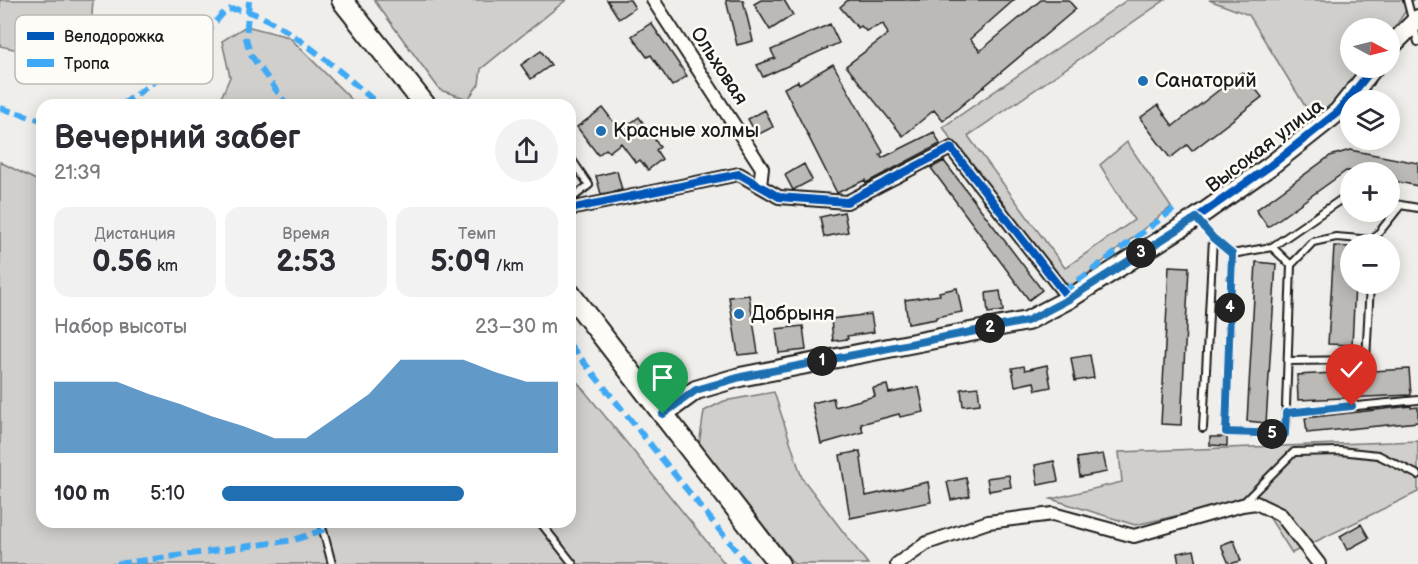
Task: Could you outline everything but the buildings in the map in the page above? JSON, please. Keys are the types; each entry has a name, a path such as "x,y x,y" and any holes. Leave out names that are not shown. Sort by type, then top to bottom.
{"main road":[{"path":"342,0 420,99"},
{"path":"576,302 779,564"}],"street":[{"name":"Ольховая","path":"653,0 762,168 760,186"},
{"path":"1400,37 1415,21 1418,4"},
{"name":"Высокая улица","path":"663,414 696,390 728,380 1027,321 1069,299 1196,218 1270,166 1338,112 1365,78"},
{"path":"576,208 739,174 779,197 847,202 951,148 1069,299"},
{"path":"897,564 927,543 988,522 1053,514 1134,536 1256,503 1281,515 1319,564"}],"lane":[{"path":"1407,0 1415,21 1418,42"},
{"path":"576,166 589,185 576,195"},
{"path":"1232,254 1272,247 1340,200"},
{"path":"1378,234 1401,205 1418,208"},
{"path":"1196,218 1213,238 1232,254"},
{"path":"1203,428 1213,238"},
{"path":"1232,254 1226,432 1285,434 1291,265 1313,242 1340,238"},
{"path":"1272,247 1291,265"},
{"path":"1288,361 1366,360 1369,294"},
{"path":"1286,413 1418,400"},
{"path":"1242,505 1294,452 1340,451 1378,455 1418,475"},
{"path":"545,528 573,564"},
{"path":"323,530 332,564"}],"shaded area":[{"path":"0,0 93,0 92,15 15,15 15,49 0,46"},
{"path":"374,0 566,0 481,69 479,84 468,99 440,90"},
{"path":"1127,0 1165,0 968,136 1065,268 1134,220 1100,165 1127,142 1171,207 1066,291 955,146 943,127"},
{"path":"1209,0 1413,0 1400,20 1340,18 1340,78 1358,78 1347,90 1340,90 1340,98 1316,124 1249,15"},
{"path":"246,26 289,37 351,99 221,99 230,77 222,41"},
{"path":"0,162 36,180 36,528 576,528 576,380 725,564 0,564"},
{"path":"774,392 802,478 868,564 794,564 699,445 704,411 724,401"},
{"path":"1418,441 1418,492 1292,553 1271,520 1261,497 1135,525 1051,499 1122,482 1119,452"}],"marked path":[{"path":"249,1 246,38 250,54 283,99"},
{"path":"213,26 227,10 243,10 263,17 307,45 372,99"},
{"path":"130,99 151,84"},
{"path":"0,108 36,118"},
{"path":"1063,292 1174,209"},
{"path":"576,352 747,564"},
{"path":"117,564 294,540 323,530 323,528"}],"cycle path":[{"path":"663,414 696,390 740,377 1027,321 1069,299 1196,218 1270,166 1338,112 1365,78"},
{"path":"576,208 739,174 779,197 847,202 951,148 1069,299"}],"place":[{"name":"Санаторий","path":"1143,81"},
{"name":"Красные холмы","path":"601,131"},
{"name":"Добрыня","path":"739,314"}],"route":[{"path":"663,414 696,390 741,377 1027,321 1069,299 1196,218 1213,238 1232,254 1226,432 1285,434 1286,413 1352,406"}]}
